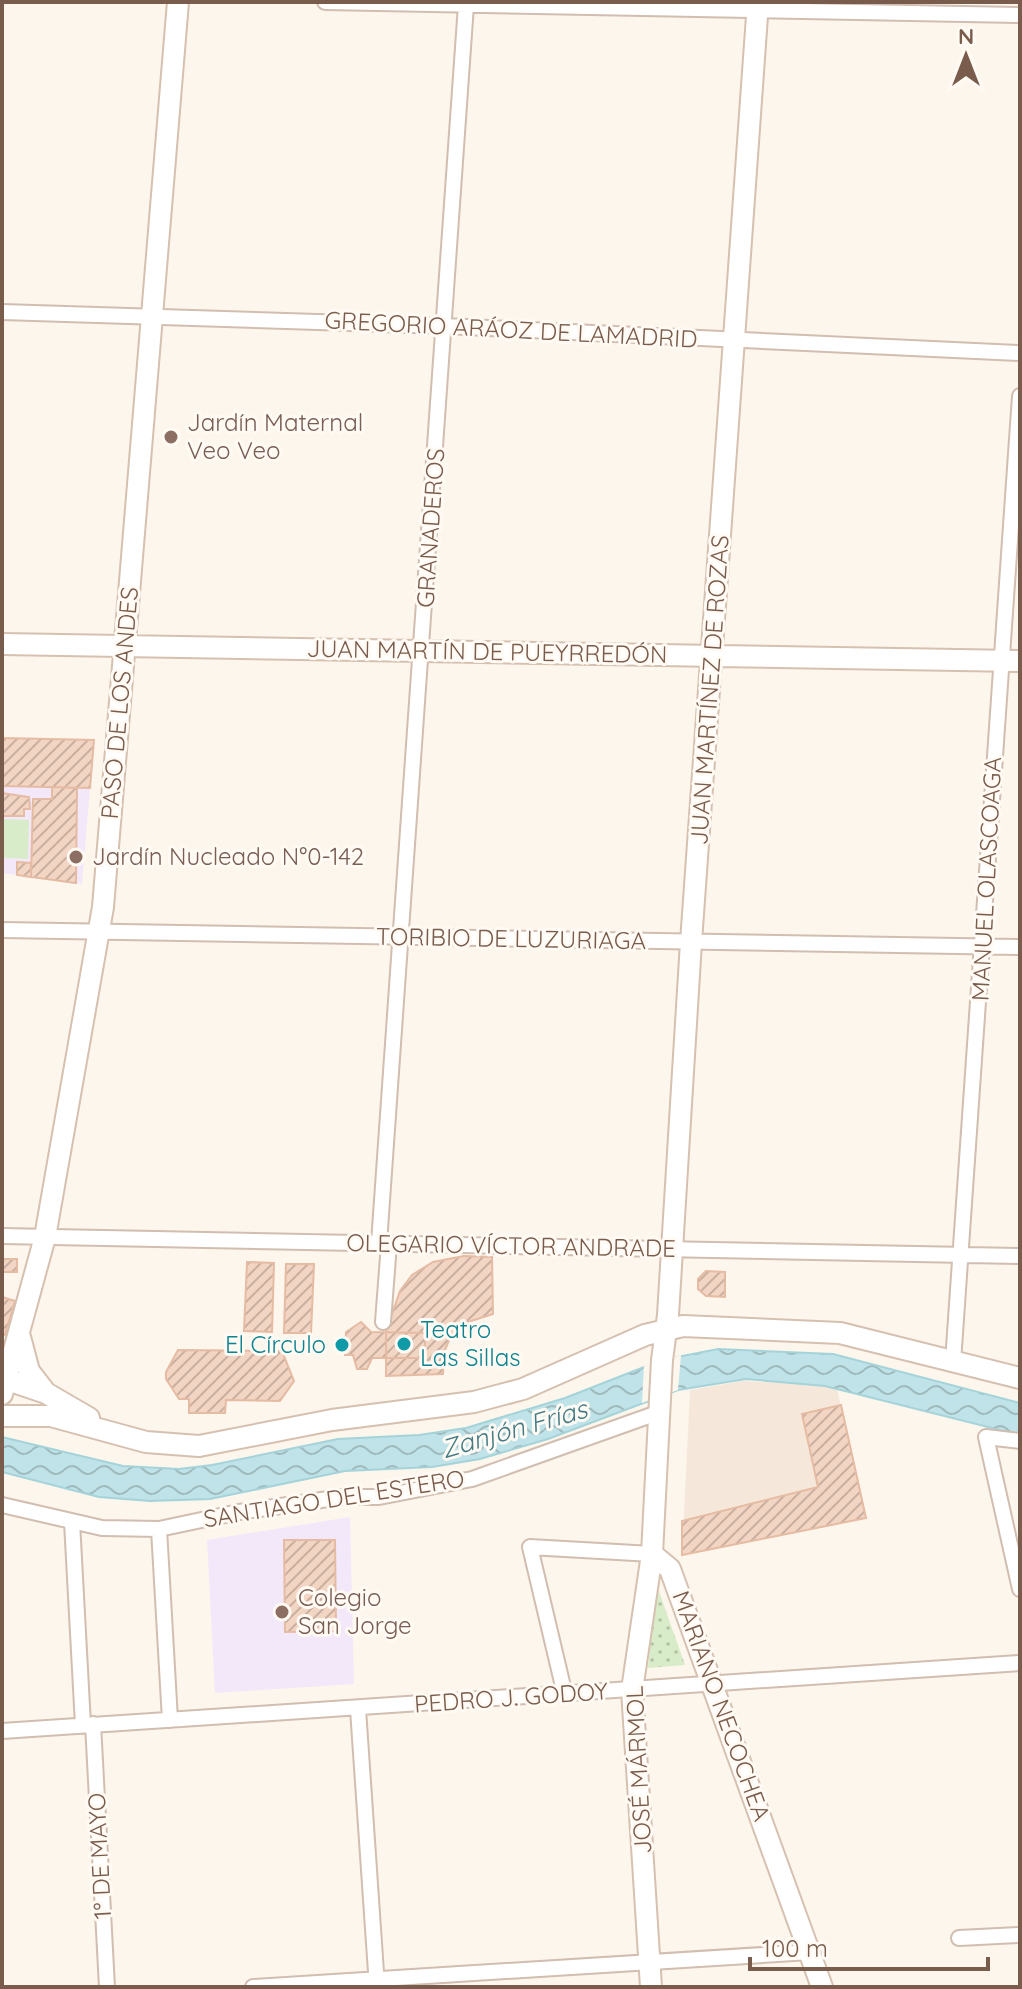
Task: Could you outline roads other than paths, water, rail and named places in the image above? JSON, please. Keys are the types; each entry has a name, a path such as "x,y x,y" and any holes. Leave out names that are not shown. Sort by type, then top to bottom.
{"street":[{"name":"PASO DE LOS ANDES","path":"4,1384 45,1237 100,932 154,317 178,2"},
{"path":"325,2 758,6 1020,15"},
{"name":"GRANADEROS","path":"383,1322 384,1244 401,937 466,5"},
{"name":"JUAN MARTÍNEZ DE ROZAS","path":"661,1386 758,6"},
{"name":"GREGORIO ARÁOZ DE LAMADRID","path":"2,312 445,326 1020,353"},
{"name":"MANUEL OLASCOAGA","path":"953,1362 984,946 999,660 1020,396"},
{"name":"JUAN MARTÍN DE PUEYRREDÓN","path":"2,644 1020,661"},
{"name":"TORIBIO DE LUZURIAGA","path":"2,930 1020,947"},
{"name":"OLEGARIO VÍCTOR ANDRADE","path":"2,1236 1020,1256"},
{"path":"2,1416 51,1416 160,1445 199,1446 332,1420 474,1402 557,1377 645,1335 688,1326 827,1331 1020,1378"},
{"path":"20,1334 29,1371 46,1393"},
{"path":"4,1384 46,1393 107,1429"},
{"path":"565,1695 530,1547 652,1554 661,1386"},
{"name":"SANTIAGO DEL ESTERO","path":"2,1505 72,1522 130,1531 159,1529 239,1512 342,1497 379,1497 472,1479 661,1386"},
{"path":"1020,1441 986,1437 1020,1589"},
{"name":"1° DE MAYO","path":"72,1522 107,1987"},
{"path":"159,1529 170,1720"},
{"name":"MARIANO NECOCHEA","path":"652,1554 670,1569 822,1987"},
{"name":"JOSÉ MÁRMOL","path":"651,1987 632,1690 652,1554"},
{"name":"PEDRO J. GODOY","path":"2,1731 1020,1663"},
{"path":"358,1709 377,1983"},
{"path":"959,1938 1020,1935"},
{"path":"253,1987 377,1983 810,1952"}],"water":[{"name":"Zanjón Frías","path":"718,1349 833,1354 1020,1403 1020,1435 825,1386 746,1379 678,1390 548,1439 480,1459 432,1467 345,1471 210,1499 150,1501 99,1497 2,1472 2,1437 123,1466 179,1469 338,1439 419,1435 466,1428 565,1398 662,1360"}],"place":[{"name":"Jardín Maternal Veo Veo","path":"171,437"},
{"name":"Jardín Nucleado N°0-142","path":"76,857"},
{"name":"Teatro Las Sillas","path":"404,1344"},
{"name":"El Círculo","path":"342,1345"},
{"name":"Colegio San Jorge","path":"282,1612"}]}
